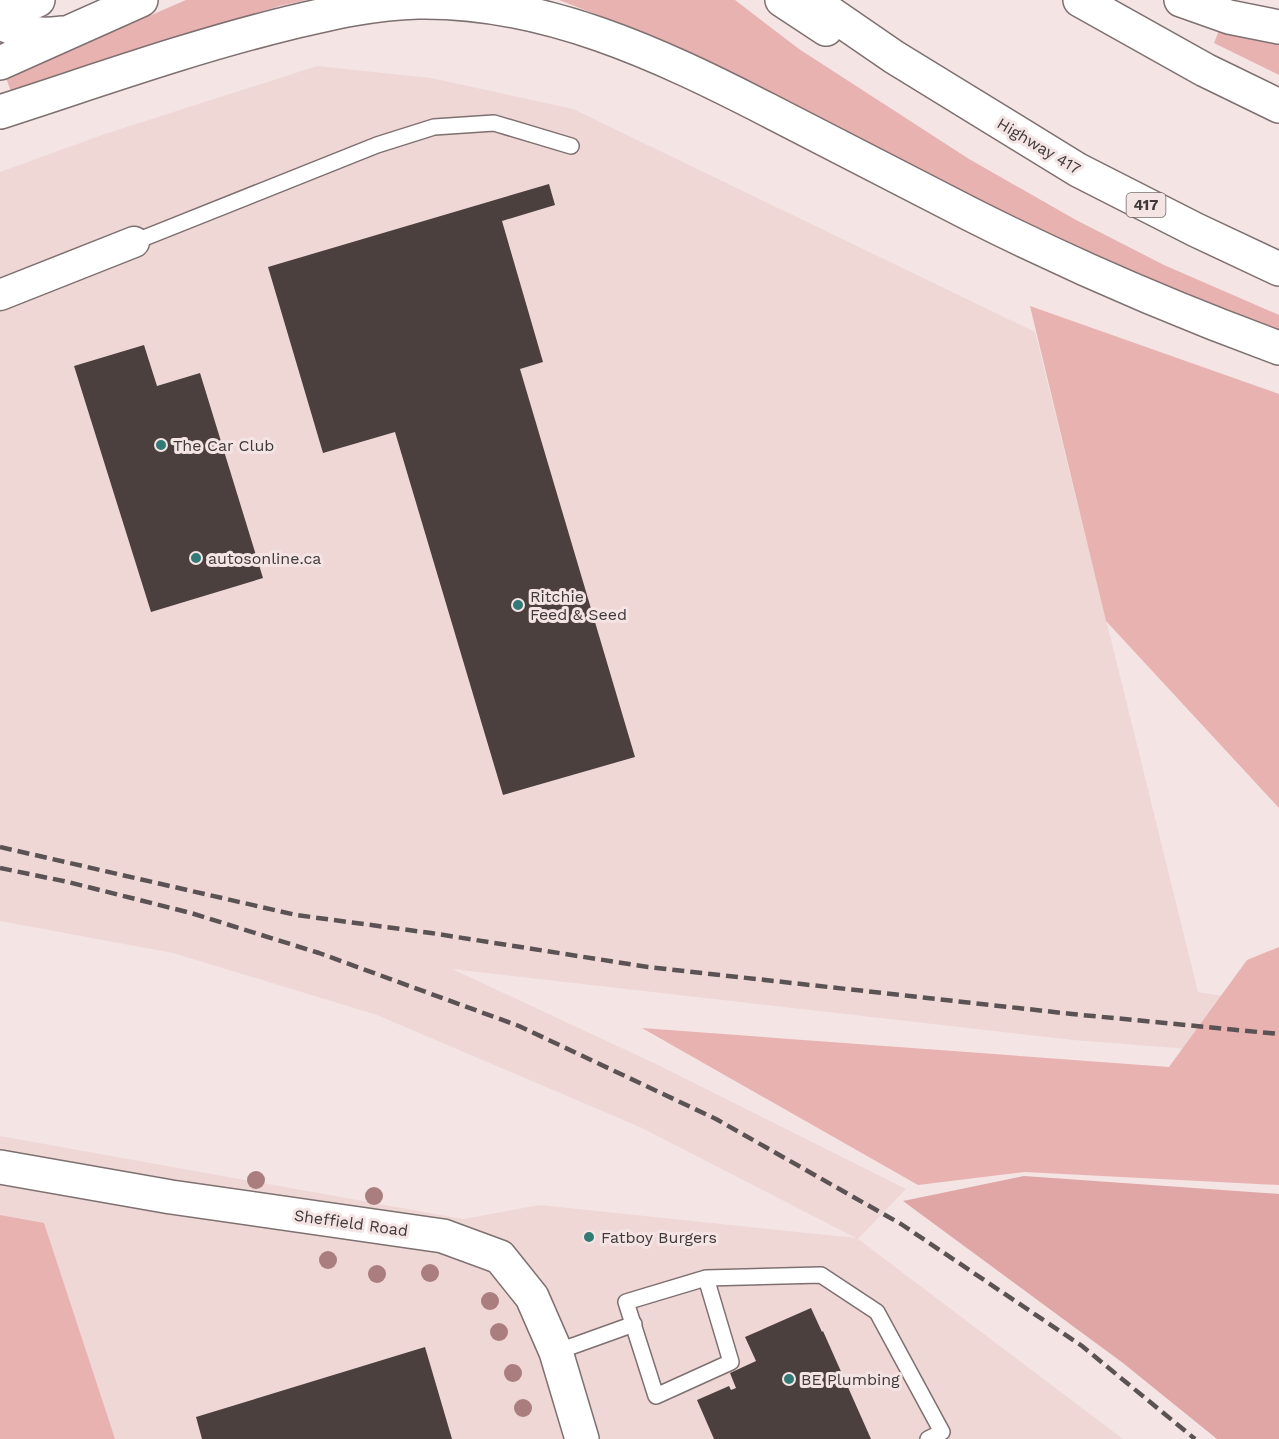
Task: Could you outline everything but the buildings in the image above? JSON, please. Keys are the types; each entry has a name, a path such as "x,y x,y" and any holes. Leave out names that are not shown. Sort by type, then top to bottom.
{"main road":[{"path":"0,16 38,0"},
{"path":"0,63 141,0"},
{"path":"782,0 829,32 910,78 1017,133"},
{"name":"Highway 417","path":"811,0 894,57 1078,170 1279,269"},
{"path":"1080,0 1205,70 1279,106"},
{"path":"1181,0 1229,17 1279,27"},
{"path":"0,112 204,45 345,10 418,2 466,3 516,10 565,21 647,52 1129,290 1279,348"},
{"path":"0,22 11,29 27,33 44,35 71,31"},
{"name":"Sheffield Road","path":"0,1167 171,1197 443,1236 500,1257 532,1297 556,1352 582,1439"}],"street":[{"path":"0,296 134,242"}],"lane":[{"path":"134,242 377,145 434,127 494,123 571,146"},
{"path":"706,1278 731,1362 656,1396 626,1302 706,1278 821,1275 876,1312 942,1432 928,1439"},
{"path":"556,1352 634,1324"}],"shaded area":[{"path":"186,0 308,0 279,6 12,94 6,78"},
{"path":"559,0 735,0 799,49 969,159 1076,220 1164,265 1279,315 1279,332 1098,259 651,36"},
{"path":"1220,28 1262,41 1279,42 1279,75 1214,43"},
{"path":"317,66 431,78 573,109 1035,332 1198,992 1279,1005 1279,1056 1073,1040 452,969 658,1065 906,1189 858,1239 1123,1439 0,1439 0,1136 463,1219 540,1205 856,1238 642,1128 377,1015 173,953 0,921 0,172 105,134"},
{"path":"1030,306 1279,394 1279,808 1106,621"},
{"path":"1279,947 1279,1185 1025,1172 918,1185 642,1028 1169,1067 1247,960"},
{"path":"1024,1176 1279,1194 1279,1439 1217,1439 1123,1363 903,1201"},
{"path":"0,1215 44,1223 115,1439 0,1439"}],"railway":[{"path":"0,847 296,915 431,933 648,967 1072,1014 1279,1034"},
{"path":"0,868 68,882 191,913 319,953 519,1026 716,1119 901,1224 1082,1346 1195,1439"}],"place":[{"name":"The Car Club","path":"161,445"},
{"name":"autosonline.ca","path":"196,558"},
{"name":"Ritchie Feed & Seed","path":"518,605"},
{"name":"Fatboy Burgers","path":"589,1237"},
{"name":"BE Plumbing","path":"789,1379"}]}
